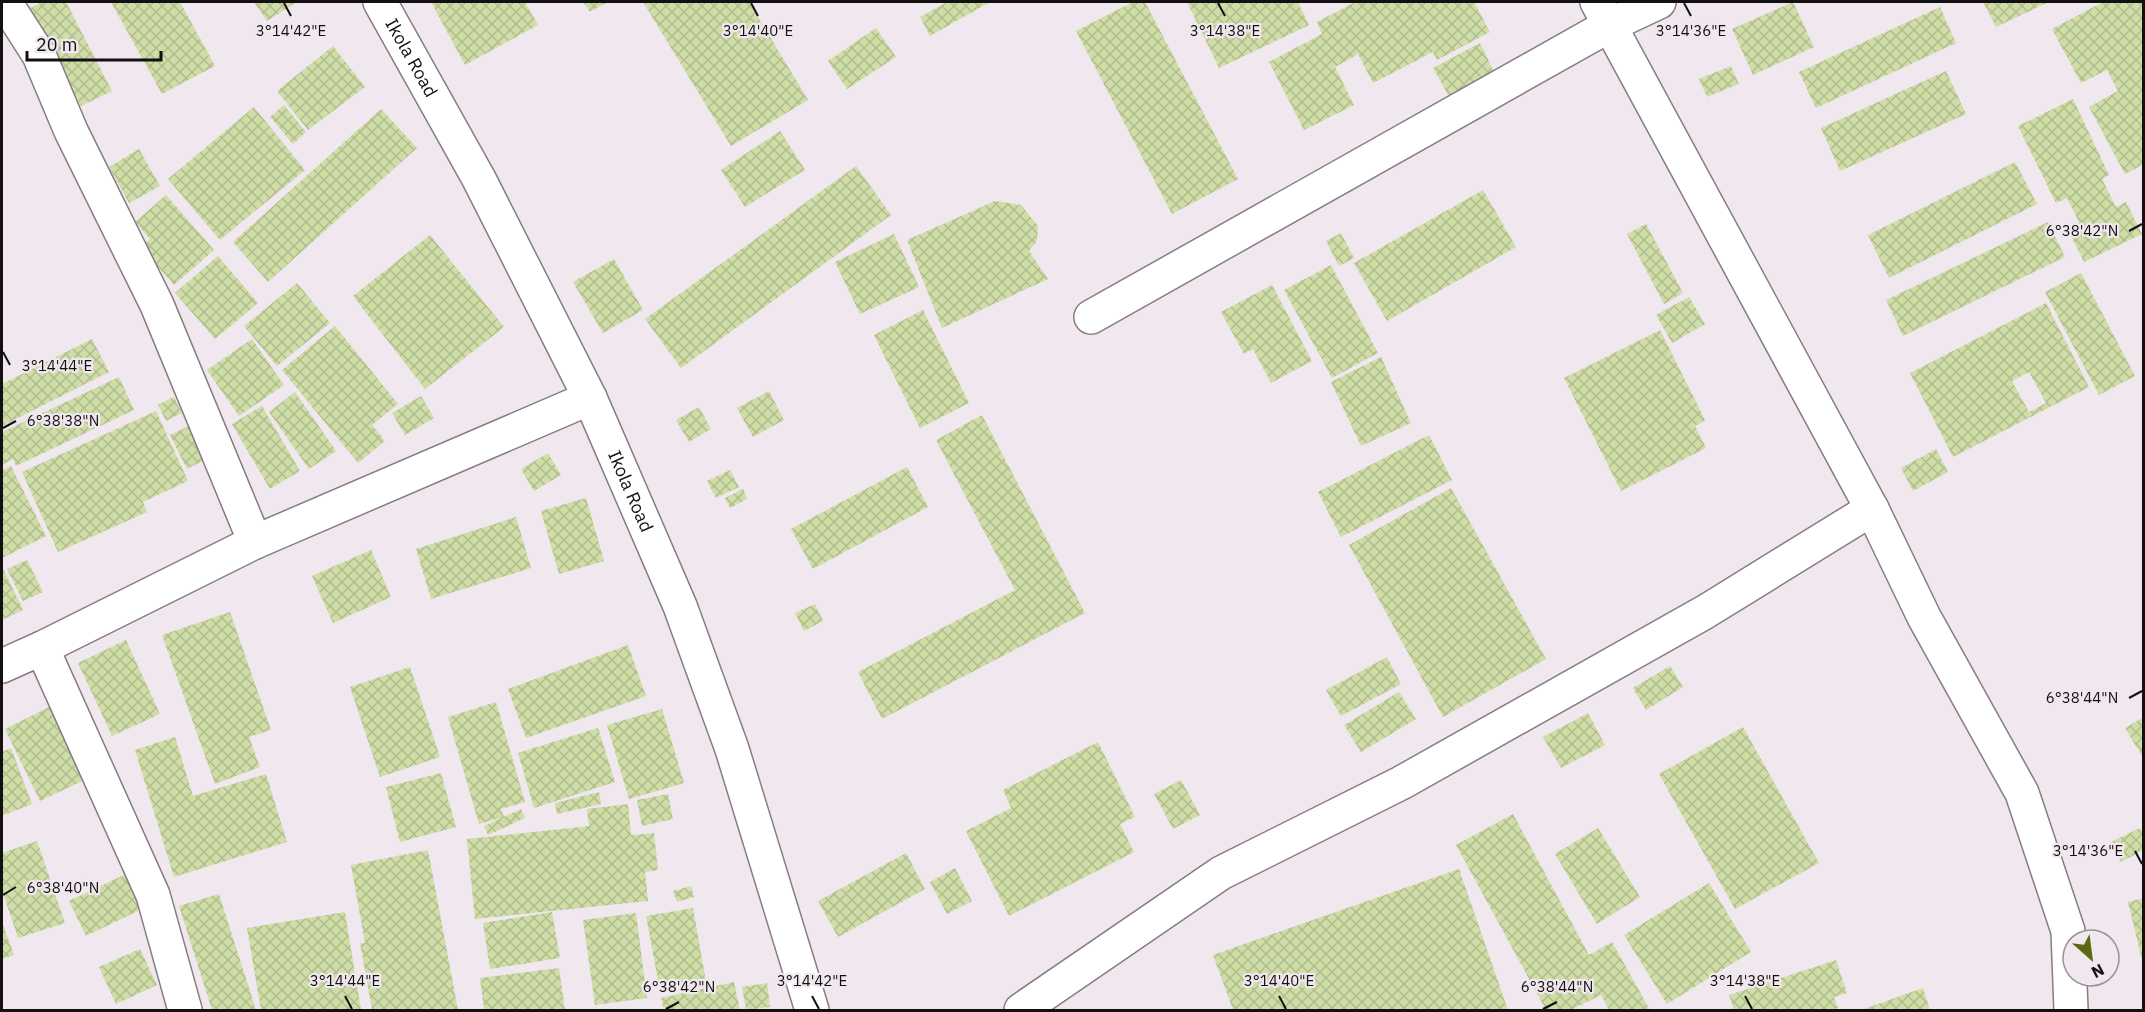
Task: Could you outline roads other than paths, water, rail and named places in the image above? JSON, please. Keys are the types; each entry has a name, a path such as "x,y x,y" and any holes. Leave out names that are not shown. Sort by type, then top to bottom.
{"street":[{"path":"5,2 39,55 71,131 157,305 255,542"},
{"name":"Ikola Road","path":"380,2 479,179 590,398 680,606 732,749 804,1009"},
{"path":"1091,316 1604,13 1659,2"},
{"path":"1604,13 1872,509 1924,617 2022,793 2068,931 2071,1011"},
{"path":"2,666 255,542 590,398"},
{"path":"1021,1011 1221,873 1412,778 1705,612 1872,509"},
{"path":"42,648 153,895 185,1011"}]}
